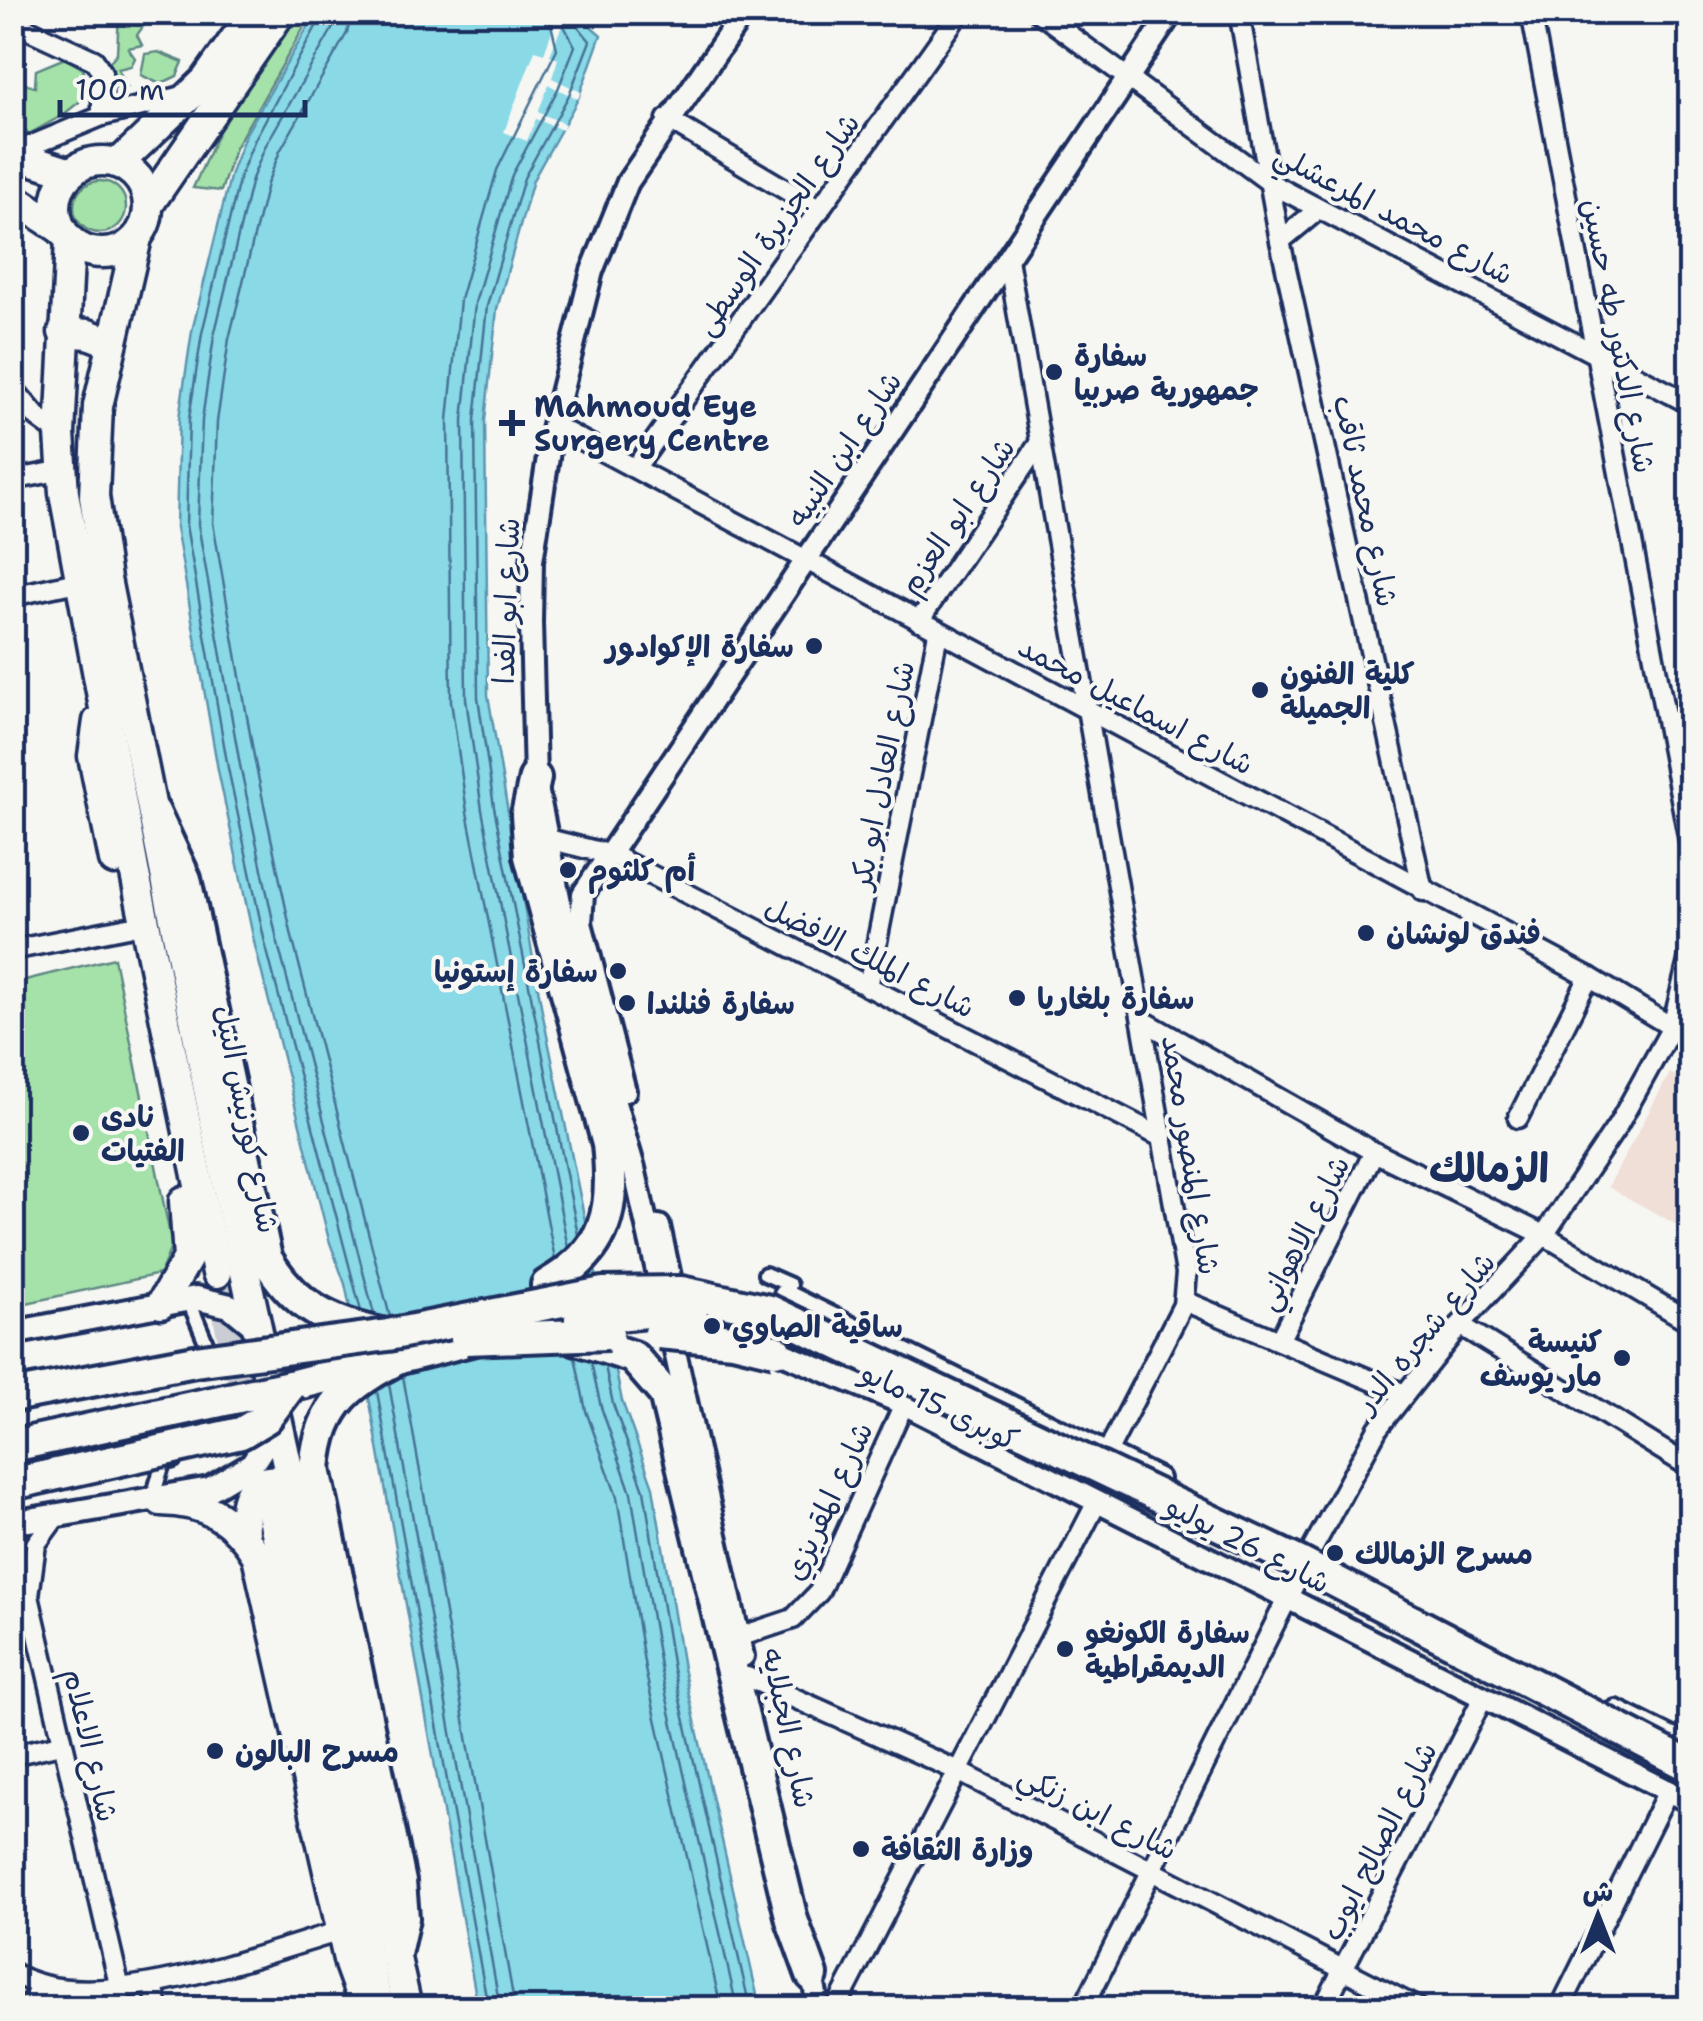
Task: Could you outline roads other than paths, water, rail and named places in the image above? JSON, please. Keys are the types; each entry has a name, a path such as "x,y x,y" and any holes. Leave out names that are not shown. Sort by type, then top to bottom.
{"highway":[{"path":"534,778 527,815 530,856 608,1144 613,1186 602,1232 579,1263 547,1285"},
{"path":"154,812 185,879 259,1234 279,1280 316,1314 339,1326 398,1344 344,1392 328,1415 295,1494 403,1900 395,1954"},
{"path":"462,1329 488,1304 547,1285 659,1272 775,1284"},
{"name":"كوبرى 15 مايو","path":"12,1446 290,1386 398,1344 635,1291 711,1297 770,1311 1300,1563 1690,1766"},
{"name":"كوبرى 15 مايو","path":"462,1329 646,1312 711,1316 806,1342 1295,1579 1679,1788"},
{"path":"462,1329 565,1336 691,1335 775,1350"},
{"path":"565,1336 619,1349 657,1379 665,1394 792,1920 812,1975"},
{"name":"كوبرى 15 مايو","path":"12,1396 228,1355 398,1344"},
{"path":"12,1383 51,1389"},
{"path":"12,1484 244,1435 276,1408 290,1386"}],"main road":[{"path":"119,163 192,94 254,12"},
{"path":"12,197 96,253 111,252 137,238 149,204 281,12"},
{"path":"12,154 70,172 102,160 119,163 140,180 149,204"},
{"path":"66,236 56,200 70,172"},
{"name":"شارع كورنيش النيل","path":"66,236 60,434 77,582 217,1273"},
{"name":"شارع كورنيش النيل","path":"137,238 98,406 94,496 106,579 295,1494 378,2008"},
{"path":"63,332 111,343"},
{"path":"103,705 93,735 93,756 188,1221 188,1258 175,1301"},
{"path":"12,1333 175,1301 230,1306 258,1329"},
{"path":"12,1523 210,1489 233,1479 252,1464 279,1422"},
{"path":"244,1536 246,1498 253,1487 276,1480 295,1494"},
{"path":"156,1501 207,1508 244,1536 257,1556 342,1932 365,2008"},
{"path":"395,1954 407,2008"}],"street":[{"name":"شارع ابو الفدا","path":"640,1168 568,942 534,778 532,561 554,425 592,271 628,182 667,119 744,12"},
{"name":"شارع الجزيرة الوسطى","path":"636,467 960,12"},
{"name":"شارع محمد المرعشلي","path":"1038,12 1272,184 1690,404"},
{"name":"شارع ابن النبيه","path":"612,855 1172,12"},
{"name":"شارع محمد ثاقب","path":"1239,12 1280,241 1424,891"},
{"name":"شارع الدكتور طه حسين","path":"1531,12 1690,846"},
{"path":"12,22 94,60 104,86 102,116"},
{"path":"12,154 102,116 192,94"},
{"path":"667,119 820,210"},
{"path":"1280,241 1319,209"},
{"name":"شارع المنصور محمد","path":"1008,259 1186,1273 1184,1301 1106,1453"},
{"path":"12,386 38,418 60,434"},
{"name":"شارع اسماعيل محمد","path":"554,425 1588,978 1690,1038"},
{"name":"شارع ابو العزم","path":"919,621 1040,442"},
{"path":"12,480 62,470"},
{"path":"12,596 77,582"},
{"name":"شارع العادل ابو بكر","path":"868,987 938,633"},
{"name":"شارع الملك الافضل","path":"548,839 612,855 1162,1138"},
{"path":"612,855 583,894 582,923 640,1168"},
{"path":"12,950 128,927"},
{"path":"1672,1028 1690,953"},
{"path":"1518,1118 1588,978"},
{"path":"1142,1020 1374,1152 1544,1235 1690,1322"},
{"name":"شارع شجره الدر","path":"1083,2008 1308,1557 1402,1392 1544,1235 1618,1125 1672,1028"},
{"name":"شارع الاهواني","path":"1280,1339 1374,1152"},
{"name":"شارع الجبلايه","path":"640,1168 689,1424 701,1460 819,2008"},
{"name":"شارع 26 يوليو","path":"775,1284 1690,1748"},
{"path":"175,1301 208,1346"},
{"path":"1184,1301 1402,1392"},
{"path":"1460,1325 1690,1466"},
{"name":"شارع 26 يوليو","path":"775,1350 904,1404 1483,1698 1679,1788 1690,1802"},
{"path":"232,1398 244,1435"},
{"name":"شارع المقريزي","path":"739,1637 793,1619 819,1592 904,1404"},
{"path":"156,1501 163,1462 182,1457"},
{"path":"836,2008 1097,1502"},
{"name":"شارع الاعلام","path":"57,1515 36,1544 29,1578 62,1744 121,1992"},
{"name":"شارع ابن زنكي","path":"747,1677 956,1770 1418,2008"},
{"name":"شارع الصالح ايوب","path":"1323,2008 1483,1698"},
{"path":"12,1755 62,1744"},
{"path":"1560,2008 1679,1788"},
{"path":"12,1972 68,1993 121,1992 342,1932"},
{"path":"153,1984 158,2008"},
{"path":"27,2008 41,1986"}],"water":[{"path":"316,13 588,13 587,23 601,35 578,99 533,180 497,309 485,420 488,695 542,1011 622,1401 653,1487 683,1668 760,2008 478,2008 371,1408 345,1284 329,1240 255,946 218,770 176,527 179,418 192,331 231,173 245,135"}],"tunnel":[{"path":"217,1273 250,1418"}],"place":[{"name":"سفارة جمهورية صربيا","path":"1054,372"},
{"name":"Mahmoud Eye Surgery Centre","path":"512,423"},
{"name":"سفارة الإكوادور","path":"814,646"},
{"name":"كلية الفنون الجميلة","path":"1260,690"},
{"name":"أم كلثوم","path":"568,870"},
{"name":"فندق لونشان","path":"1366,933"},
{"name":"سفارة إستونيا","path":"618,971"},
{"name":"سفارة بلغاريا","path":"1017,998"},
{"name":"سفارة فنلندا","path":"627,1003"},
{"name":"نادى الفتيات","path":"81,1133"},
{"name":"ساقية الصاوي","path":"712,1326"},
{"name":"كنيسة مار يوسف","path":"1622,1358"},
{"name":"مسرح الزمالك","path":"1335,1553"},
{"name":"سفارة الكونغو الديمقراطية","path":"1065,1649"},
{"name":"مسرح البالون","path":"215,1751"},
{"name":"وزارة الثقافة","path":"861,1849"}],"district":[{"name":"الزمالك","path":"1489,1168"}]}
